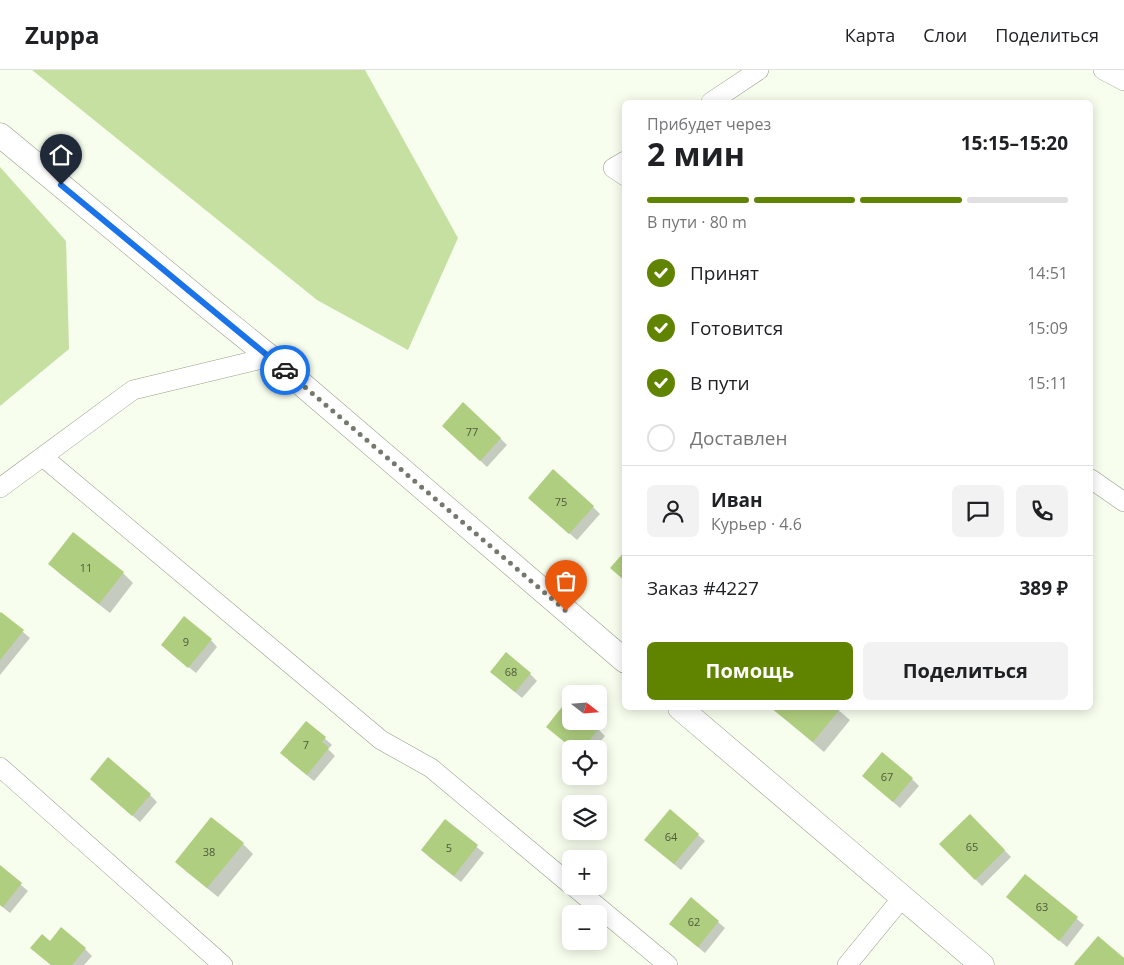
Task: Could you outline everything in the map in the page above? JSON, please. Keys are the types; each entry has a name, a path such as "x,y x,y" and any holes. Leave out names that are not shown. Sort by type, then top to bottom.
{"street":[{"path":"714,100 759,70"},
{"path":"1103,70 1124,81"},
{"path":"0,135 270,357 622,658"},
{"path":"622,163 614,168 622,174"},
{"path":"0,488 133,390 270,357"},
{"path":"42,457 381,740 430,768 562,878"},
{"path":"1093,480 1124,502"},
{"path":"682,710 982,965"},
{"path":"0,767 223,965"},
{"path":"583,895 668,965"},
{"path":"847,965 902,898"}],"green space":[{"path":"32,70 365,70 458,238 408,350 317,300"},
{"path":"0,167 66,241 69,349 0,406"}],"building":[{"path":"463,402 501,438 480,461 442,426"},
{"path":"553,469 594,506 569,534 528,498"},
{"path":"73,532 124,572 99,604 48,564"},
{"path":"622,554 622,578 610,568"},
{"path":"0,613 24,630 0,660"},
{"path":"184,616 212,639 188,668 161,645"},
{"path":"506,652 531,673 515,692 490,672"},
{"path":"562,707 562,730 597,730 590,740 562,740 546,727"},
{"path":"773,710 839,710 813,742"},
{"path":"306,721 326,737 322,742 329,748 307,775 280,753"},
{"path":"882,752 913,778 893,802 862,776"},
{"path":"108,757 151,794 132,816 90,779"},
{"path":"670,809 699,834 674,864 644,840"},
{"path":"970,814 1005,850 975,880 939,844"},
{"path":"211,817 244,843 207,888 175,862"},
{"path":"445,819 478,845 454,876 421,850"},
{"path":"0,865 22,883 3,907 0,905"},
{"path":"1025,874 1078,917 1059,941 1006,897"},
{"path":"691,897 719,921 698,947 669,924"},
{"path":"61,927 86,948 72,965 51,965 30,948 42,934 50,941"},
{"path":"1098,936 1124,958 1124,965 1074,964"}],"way so far":[{"path":"285,370 566,611"}],"route":[{"path":"61,185 285,370"}]}
